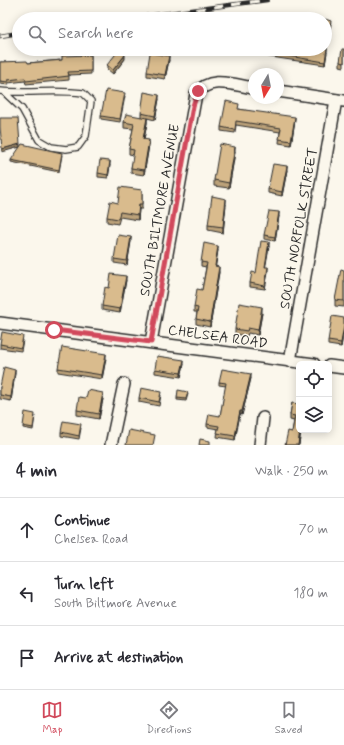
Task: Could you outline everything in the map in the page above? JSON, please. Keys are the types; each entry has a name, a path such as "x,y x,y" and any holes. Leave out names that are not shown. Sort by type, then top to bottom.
{"street":[{"name":"SOUTH BILTMORE AVENUE","path":"151,342 196,94 203,86 214,82 248,87"},
{"path":"284,92 340,100"},
{"name":"SOUTH NORFOLK STREET","path":"290,361 340,100"},
{"name":"CHELSEA ROAD","path":"0,323 296,362"},
{"path":"332,366 344,368"},
{"path":"111,445 124,384"},
{"path":"260,445 264,418"}],"lane":[{"path":"62,90 83,92 92,102 86,136 78,147 66,149 51,146 39,140 22,109 2,92 62,90"}],"building":[{"path":"342,49 344,49 344,63 340,62"},
{"path":"62,56 91,56 91,71 68,72 69,76 26,81 25,78 8,80 8,82 0,81 0,62 27,61 28,63 62,60"},
{"path":"114,56 124,56 113,70 107,65"},
{"path":"150,56 169,56 165,75 147,72"},
{"path":"288,56 326,56 325,62"},
{"path":"106,90 125,93 120,119 101,116"},
{"path":"144,92 159,95 155,116 141,113"},
{"path":"226,101 239,104 238,109 295,117 291,141 279,139 281,128 236,121 235,130 221,127"},
{"path":"126,114 147,118 143,139 149,140 144,170 131,168 134,150 129,149 134,124 124,122"},
{"path":"0,118 18,118 20,144 2,149"},
{"path":"22,144 62,153 59,170 11,160"},
{"path":"220,144 235,147 229,183 214,180"},
{"path":"100,160 110,161 108,175 98,173"},
{"path":"273,164 287,166 282,192 268,189"},
{"path":"120,187 142,190 142,204 139,204 138,215 120,212 118,219 107,217 110,201 118,203"},
{"path":"212,196 226,199 223,227 208,225"},
{"path":"269,211 279,212 275,237 264,235"},
{"path":"118,235 131,237 127,261 114,259"},
{"path":"261,241 269,242 265,267 268,267 265,286 250,283 252,272 256,273"},
{"path":"204,243 218,246 215,266 219,267 210,322 196,319 198,308 194,307 197,289 202,290 207,263 201,262"},
{"path":"341,269 344,270 344,301 335,300"},
{"path":"111,274 126,276 120,309 102,306 105,287 109,288"},
{"path":"239,303 262,307 258,330 248,328 247,331 235,329"},
{"path":"332,316 344,318 341,343 328,341"},
{"path":"2,332 23,336 21,348 0,344"},
{"path":"62,347 106,354 102,375 58,368"},
{"path":"157,356 184,360 181,373 155,369"},
{"path":"4,367 15,370 11,397 0,395"},
{"path":"222,369 251,374 242,411 240,411 235,436 217,433 219,426 207,424 209,414 220,416 226,383 219,382"},
{"path":"141,388 161,392 159,402 139,398"},
{"path":"88,390 103,393 99,414 77,410 79,397 86,398"},
{"path":"178,390 188,392 186,399 177,398"},
{"path":"292,403 296,404 296,433 300,433 298,445 285,445 288,431 292,432 295,416 290,415"},
{"path":"25,412 35,414 33,428 23,426"},
{"path":"63,421 81,424 79,436 61,432"},
{"path":"129,430 155,435 153,445 126,445"},
{"path":"200,439 210,441 210,445 199,445"}],"railway":[{"path":"177,12 267,0"},
{"path":"0,36 12,34"}],"route":[{"path":"54,330 151,342 193,106 198,91"}]}
